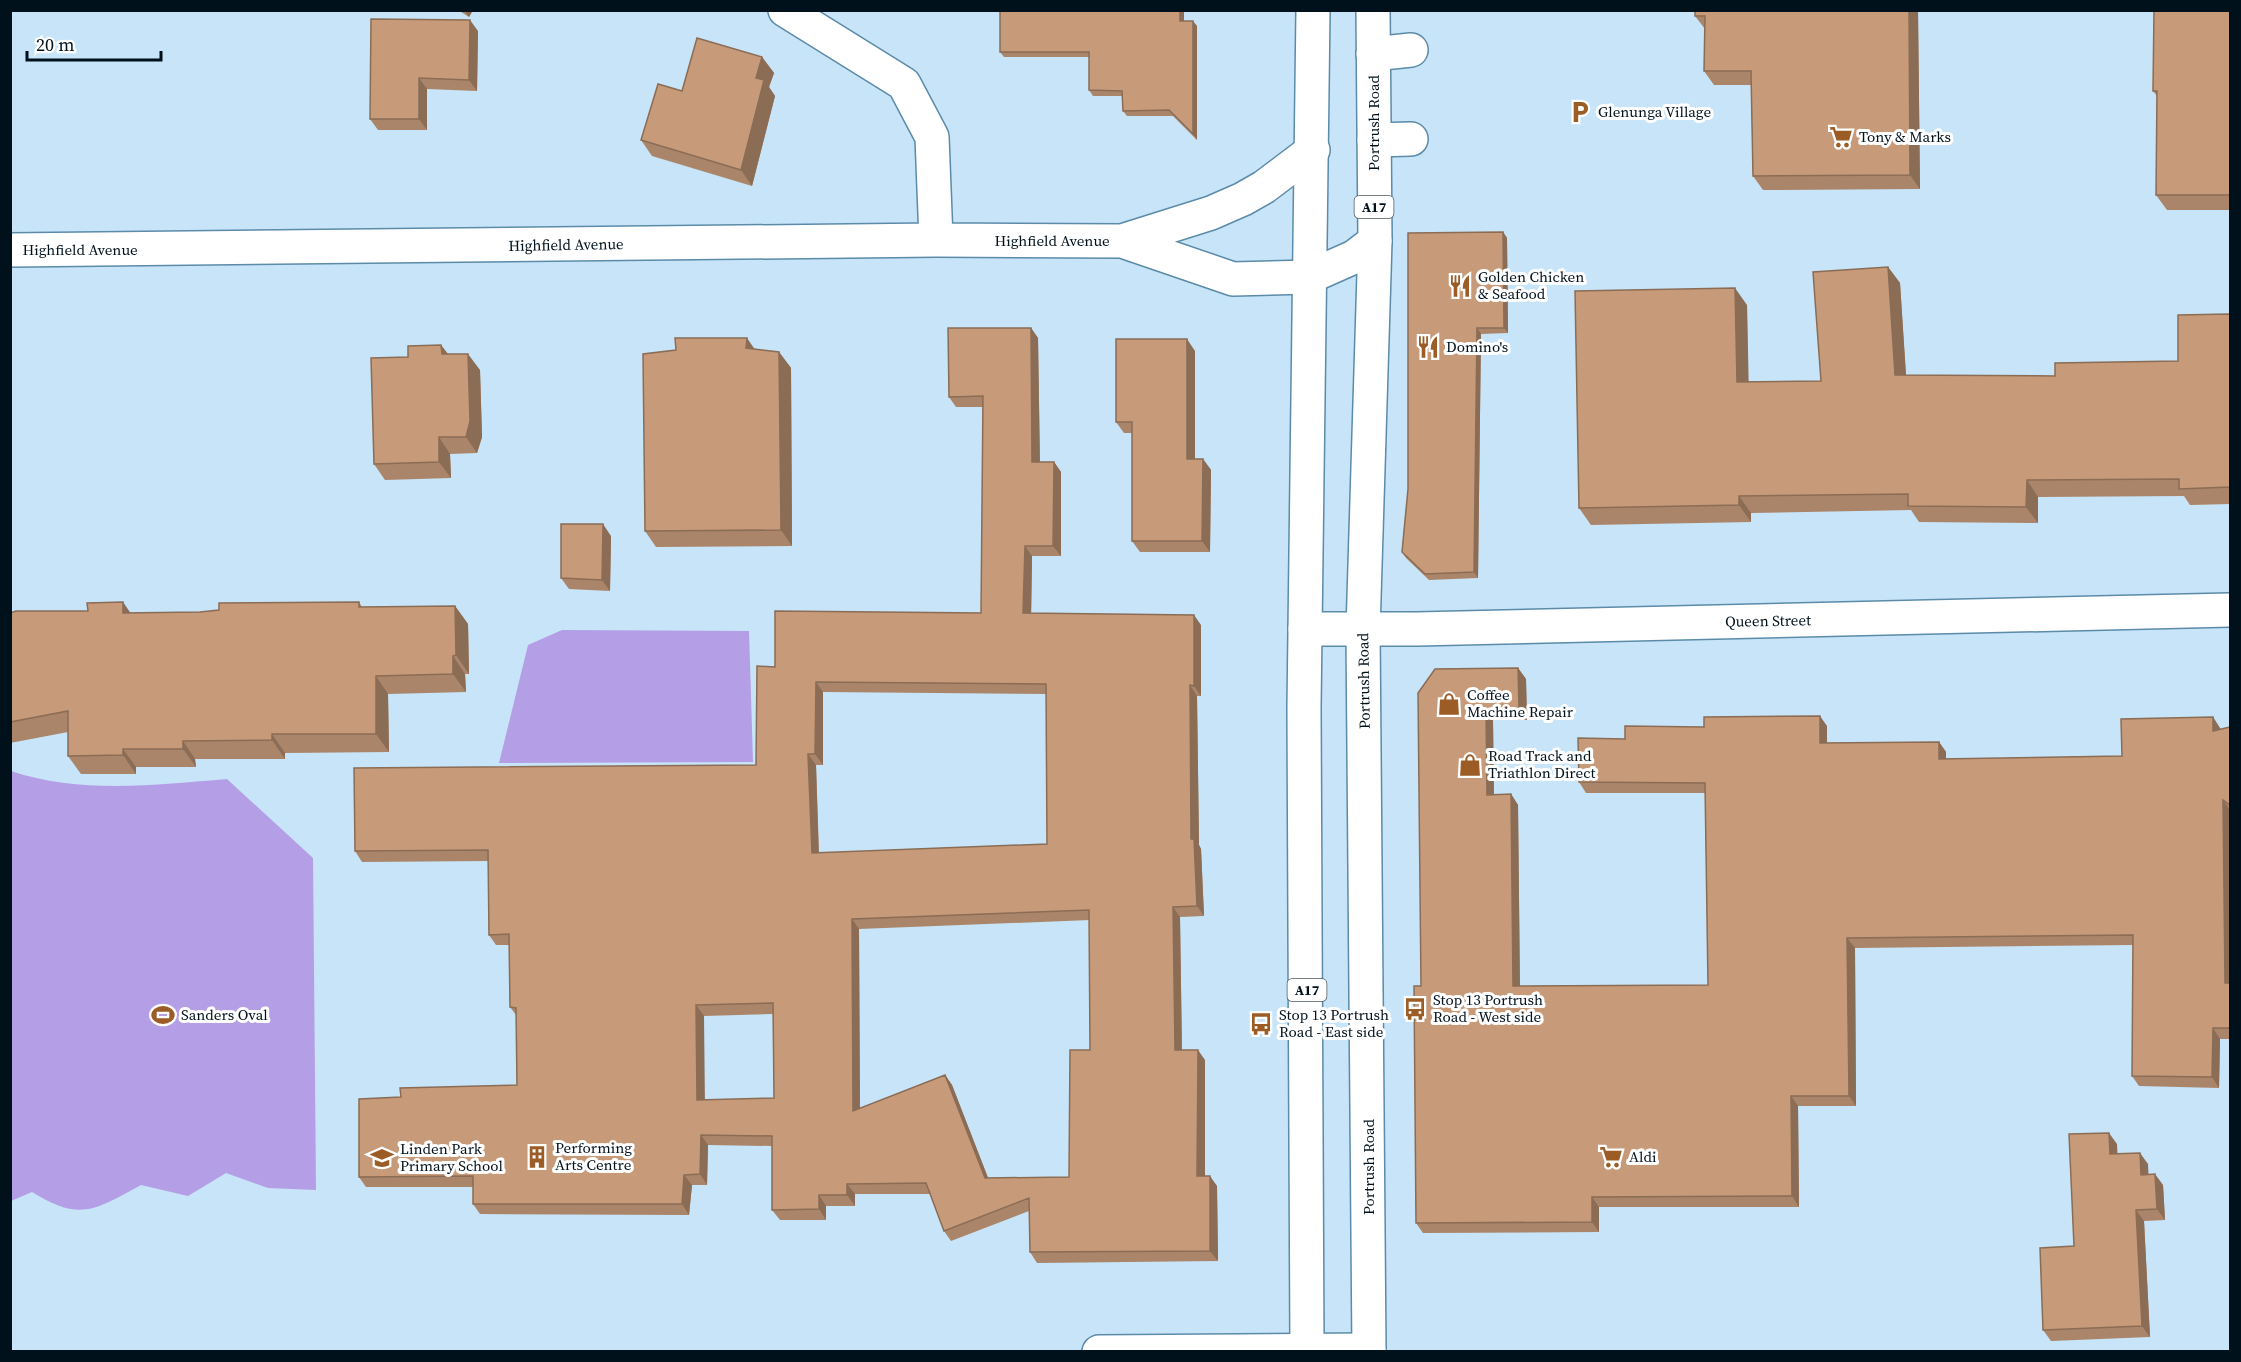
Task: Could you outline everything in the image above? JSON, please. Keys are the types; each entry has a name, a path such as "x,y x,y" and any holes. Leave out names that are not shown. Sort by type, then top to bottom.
{"main road":[{"path":"785,10 904,84 932,137 936,240"},
{"name":"A17","path":"1307,1351 1305,629 1309,277 1313,150 1313,10"},
{"name":"Portrush Road","path":"1369,1351 1363,630 1375,241 1373,10"},
{"path":"1373,54 1411,50"},
{"path":"1374,140 1411,139"},
{"name":"Highfield Avenue","path":"10,250 936,240 1122,241 1211,213 1243,199 1264,187 1313,150"},
{"name":"Highfield Avenue","path":"1122,241 1233,279 1309,277 1354,257 1375,241"},
{"name":"Queen Street","path":"1305,629 1363,630 2230,610"},
{"path":"1099,1352 1369,1351"}],"shaded area":[{"path":"562,630 749,631 753,762 499,763 528,645"},
{"name":"Sanders Oval","path":"11,771 63,783 118,786 227,779 313,858 316,1190 268,1188 226,1173 188,1196 141,1185 111,1201 87,1209 75,1210 63,1207 32,1192 11,1201"}],"building":[{"path":"1000,10 1180,10 1180,21 1193,21 1193,134 1169,110 1123,111 1122,91 1089,90 1089,52 1000,52"},
{"name":"Tony & Marks","path":"1695,10 1909,10 1910,175 1753,176 1751,71 1704,71 1705,16 1695,16"},
{"path":"2154,10 2230,10 2230,195 2156,195 2157,91 2153,91"},
{"path":"371,19 470,20 469,80 419,78 419,119 370,119"},
{"path":"697,38 762,57 756,78 764,80 741,170 641,140 658,84 682,91"},
{"path":"1503,232 1504,328 1477,328 1474,572 1425,574 1402,552 1408,489 1408,233"},
{"path":"1888,267 1895,375 2055,376 2055,363 2178,361 2178,315 2230,314 2230,487 2179,489 2179,479 2027,480 2026,507 1908,506 1908,494 1739,496 1739,505 1579,508 1575,291 1735,288 1737,382 1821,381 1813,272"},
{"path":"948,328 1031,328 1032,462 1054,462 1053,546 1025,546 1023,613 1194,615 1194,686 1190,685 1191,839 1194,839 1197,906 1173,907 1175,1050 1198,1050 1197,1176 1210,1176 1210,1251 1030,1252 1029,1198 944,1231 926,1183 847,1184 847,1195 819,1195 819,1209 772,1210 772,1136 701,1135 700,1174 684,1175 682,1204 473,1204 473,1176 359,1177 359,1099 401,1097 400,1088 517,1085 516,1008 510,1007 509,934 489,935 488,850 355,851 354,768 756,765 757,666 775,667 775,611 981,613 983,396 949,397","holes":["816,682 1046,684 1047,844 812,853 808,754 815,754","1089,910 1090,1050 1070,1050 1069,1177 985,1178 945,1075 853,1111 852,919","773,1003 774,1098 697,1100 696,1005"]},
{"path":"675,338 747,338 746,348 779,352 781,530 645,531 643,354 676,350"},
{"path":"1116,339 1187,339 1187,459 1203,459 1202,541 1132,541 1132,422 1116,422"},
{"path":"441,345 442,354 468,354 470,421 466,437 439,437 439,462 374,464 371,358 408,357 408,346"},
{"path":"561,524 603,524 602,580 561,578"},
{"path":"123,602 123,613 200,612 219,610 219,603 359,602 359,607 455,606 456,655 453,656 453,674 376,676 376,734 272,734 272,740 183,741 183,749 123,749 123,755 68,756 68,711 10,722 10,613 16,611 88,611 87,603"},
{"path":"1518,668 1519,709 1486,710 1487,795 1511,794 1513,986 1708,985 1705,783 1579,782 1578,738 1625,739 1625,726 1704,727 1704,717 1820,716 1820,743 1939,742 1939,759 2122,756 2121,719 2213,717 2213,731 2230,727 2230,805 2223,800 2225,983 2230,983 2230,1028 2213,1028 2212,1077 2132,1076 2133,935 1847,938 1849,1096 1791,1096 1792,1196 1592,1197 1592,1222 1416,1223 1414,986 1421,986 1418,693 1435,669"},
{"path":"2109,1133 2110,1154 2140,1153 2141,1175 2155,1174 2157,1209 2136,1210 2142,1326 2043,1330 2040,1248 2074,1246 2069,1134"}],"place":[{"name":"Glenunga Village","path":"1580,112"},
{"name":"Tony & Marks","path":"1841,137"},
{"name":"Golden Chicken & Seafood","path":"1460,286"},
{"name":"Domino's","path":"1428,347"},
{"name":"Coffee Machine Repair","path":"1449,704"},
{"name":"Road Track and Triathlon Direct","path":"1470,765"},
{"name":"Stop 13 Portrush Road - West side","path":"1415,1009"},
{"name":"Sanders Oval","path":"163,1015"},
{"name":"Stop 13 Portrush Road - East side","path":"1261,1024"},
{"name":"Performing Arts Centre","path":"537,1157"},
{"name":"Aldi","path":"1611,1157"},
{"name":"Linden Park Primary School","path":"382,1158"}]}
